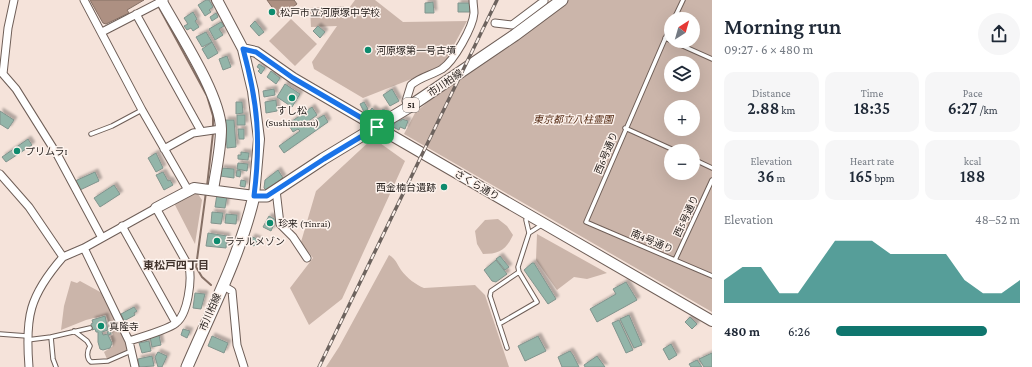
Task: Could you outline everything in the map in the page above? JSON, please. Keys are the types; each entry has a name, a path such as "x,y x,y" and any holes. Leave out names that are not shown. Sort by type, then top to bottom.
{"main road":[{"name":"市川柏線","path":"187,367 236,253 249,217 254,196 267,196 409,107 515,35 562,0"}],"street":[{"path":"14,0 8,28 3,74 16,89 58,156 102,238"},
{"path":"84,0 142,110 188,190"},
{"path":"29,367 27,338 30,309 42,282 63,257 84,248 188,190 209,190 254,196 258,162 258,115 243,49 217,0"},
{"path":"409,107 406,101 411,85 440,70 454,57 472,22 474,13 473,0"},
{"path":"495,22 512,25 545,0"},
{"path":"102,32 160,2 212,92 218,110 209,190"},
{"path":"136,14 201,131"},
{"name":"さくら通り","path":"243,49 256,52 293,78 712,321"},
{"path":"164,149 193,132 216,129"},
{"path":"0,174 29,207 63,257"},
{"path":"276,190 280,224 293,237 307,258"},
{"path":"129,341 176,323 181,316 189,296 192,277 189,267 156,208"},
{"path":"122,226 176,323"},
{"path":"84,248 129,341 135,367"},
{"path":"222,285 232,291 237,345 244,367"}],"lane":[{"path":"677,12 683,0"},
{"name":"西6号通り","path":"586,222 625,128 664,40"},
{"path":"687,48 712,59"},
{"path":"91,134 112,126 142,110"},
{"path":"625,128 664,146"},
{"path":"700,162 712,168"},
{"name":"西5号通り","path":"675,260 712,180"},
{"path":"499,324 537,302 519,272 518,267 529,233 526,220 528,214"},
{"name":"南4号通り","path":"586,222 712,276"},
{"path":"529,233 544,224"},
{"path":"507,348 490,296 491,291 519,272"},
{"path":"0,334 27,338 51,337 90,328"},
{"path":"74,331 87,341 90,346 87,351 88,358 91,362 108,361 132,351"},
{"path":"51,337 53,359 56,367"}],"green space":[{"path":"355,0 375,0 403,22 467,21 442,67 363,98 314,69 312,62 337,26 311,27 310,8 344,6 344,15"},
{"name":"東京都立八柱霊園","path":"567,0 712,0 712,312 404,134 415,113 431,99 502,51"},
{"path":"291,19 317,44 295,66 269,41"},
{"path":"373,138 405,161 342,299 309,325 290,288 313,258 301,242 316,191"},
{"path":"196,191 202,200 195,244 174,203"},
{"path":"498,219 507,226 513,235 505,248 498,252 483,254 477,244 475,231 485,220"},
{"path":"537,234 607,273 587,279 574,277 557,290 536,260"},
{"path":"389,255 395,260 401,270 409,278 424,288 475,285 485,295 509,367 326,367 339,347"},
{"path":"71,281 77,283 80,281 102,293 129,350 107,359 104,352 113,346 111,336 113,335 106,315 86,320 61,330 64,306"}],"shaded area":[{"path":"90,0 144,0 127,10 129,13 106,24 103,23"},
{"path":"267,0 294,0 297,4 279,17"}],"building":[{"path":"206,0 209,0 213,7 209,10 211,12 205,16 198,5"},
{"path":"433,2 434,13 425,13 425,3"},
{"path":"458,3 470,3 470,12 458,12"},
{"path":"193,12 197,19 195,21 199,27 193,31 191,28 187,30 184,26 188,24 184,18"},
{"path":"216,13 218,17 212,21 210,17"},
{"path":"255,21 264,32 259,36 250,26"},
{"path":"221,22 224,26 219,29 223,35 215,40 209,29"},
{"path":"318,26 325,32 320,38 313,31"},
{"path":"206,32 212,42 202,47 196,37"},
{"path":"212,42 218,53 208,59 202,49"},
{"path":"227,56 231,67 223,70 219,59"},
{"path":"259,64 265,68 261,74 258,71 260,69 257,67"},
{"path":"271,71 280,78 276,84 267,77"},
{"path":"285,84 300,94 292,107 277,97"},
{"path":"274,89 275,95 264,97 263,91"},
{"path":"392,89 399,101 390,106 383,95"},
{"path":"276,100 277,111 266,113 265,102"},
{"path":"236,102 242,102 243,113 236,114"},
{"path":"364,102 368,109 364,112 360,104"},
{"path":"312,107 317,115 306,123 307,125 324,115 328,122 284,153 279,146 300,131 298,129 293,132 288,124"},
{"path":"372,108 377,112 373,116 369,112"},
{"path":"384,109 387,115 379,119 376,113"},
{"path":"0,111 14,120 8,129 0,124"},
{"path":"237,115 245,115 245,125 237,125"},
{"path":"396,119 408,121 405,129 400,127 399,130 393,127"},
{"path":"225,120 234,120 236,147 227,148"},
{"path":"238,129 244,129 244,139 239,139"},
{"name":"プリムラI","path":"28,139 32,145 6,162 2,157"},
{"path":"241,152 249,153 248,160 238,159 238,155 241,155"},
{"path":"156,153 163,168 156,172 148,158"},
{"path":"238,163 248,164 247,171 237,169"},
{"path":"221,168 234,169 234,178 220,176"},
{"path":"237,170 241,171 240,177 236,176"},
{"path":"278,170 283,178 266,190 264,188 265,180"},
{"path":"95,172 99,181 80,190 75,181"},
{"path":"163,172 168,181 170,180 173,185 164,190 156,175"},
{"path":"241,180 246,181 245,187 240,186"},
{"path":"114,185 120,194 100,207 94,198"},
{"path":"217,194 227,196 225,208 215,207"},
{"path":"212,212 223,213 221,224 211,223"},
{"path":"226,214 237,215 236,224 225,223"},
{"path":"269,216 276,220 271,231 263,227"},
{"name":"ラテルメゾン","path":"208,233 227,236 226,248 206,246"},
{"path":"252,237 258,239 254,246 249,243"},
{"path":"500,256 509,267 505,270 496,259"},
{"path":"496,260 507,274 496,282 492,281 484,270"},
{"path":"534,263 556,299 548,304 524,270"},
{"path":"626,282 637,300 597,322 590,309 616,294 613,289"},
{"path":"195,293 205,294 201,309 193,308"},
{"path":"134,307 137,311 134,313 135,315 124,321 121,314"},
{"path":"629,315 642,345 634,348 620,319"},
{"path":"105,316 108,330 102,332 103,335 108,334 107,332 110,331 111,334 108,335 112,343 110,348 103,350 100,349 98,342 98,332 96,332 95,329 92,330 91,324 93,323 92,320"},
{"path":"690,317 697,324 692,329 685,322"},
{"path":"619,320 633,350 626,353 612,323"},
{"path":"183,329 190,331 187,338 181,335"},
{"path":"159,335 161,345 152,347 150,337"},
{"path":"212,336 228,343 224,353 208,346"},
{"path":"538,336 546,351 525,361 518,346"},
{"path":"149,341 151,351 142,353 139,343"},
{"path":"671,344 677,355 669,360 663,349"},
{"path":"570,351 579,367 562,367 558,357"},
{"path":"158,352 167,356 162,367 158,367 155,357"},
{"path":"712,353 712,367 704,367 699,359"},
{"path":"152,356 154,366 139,367 138,359"},
{"path":"597,356 605,367 585,367 584,365"},
{"path":"697,360 702,367 691,367 689,364"}],"waterway":[{"path":"155,0 207,96 213,116 213,128"},
{"path":"207,186 213,133"},
{"path":"206,192 196,267 202,277 211,285"}],"railway":[{"path":"319,367 497,0"}],"place":[{"name":"松戸市立河原塚中学校","path":"272,12"},
{"name":"河原塚第一号古墳","path":"368,50"},
{"name":"すし松 (Sushimatsu)","path":"292,98"},
{"name":"プリムラI","path":"17,151"},
{"name":"西金楠台遺跡","path":"444,187"},
{"name":"珍来 (Tinrai)","path":"270,223"},
{"name":"ラテルメゾン","path":"217,241"},
{"name":"真隆寺","path":"101,326"}],"district":[{"name":"東松戸四丁目","path":"176,265"}],"route":[{"path":"243,49 256,52 293,78 377,127 267,196 254,196 258,162 258,115 250,72 243,49"}]}
